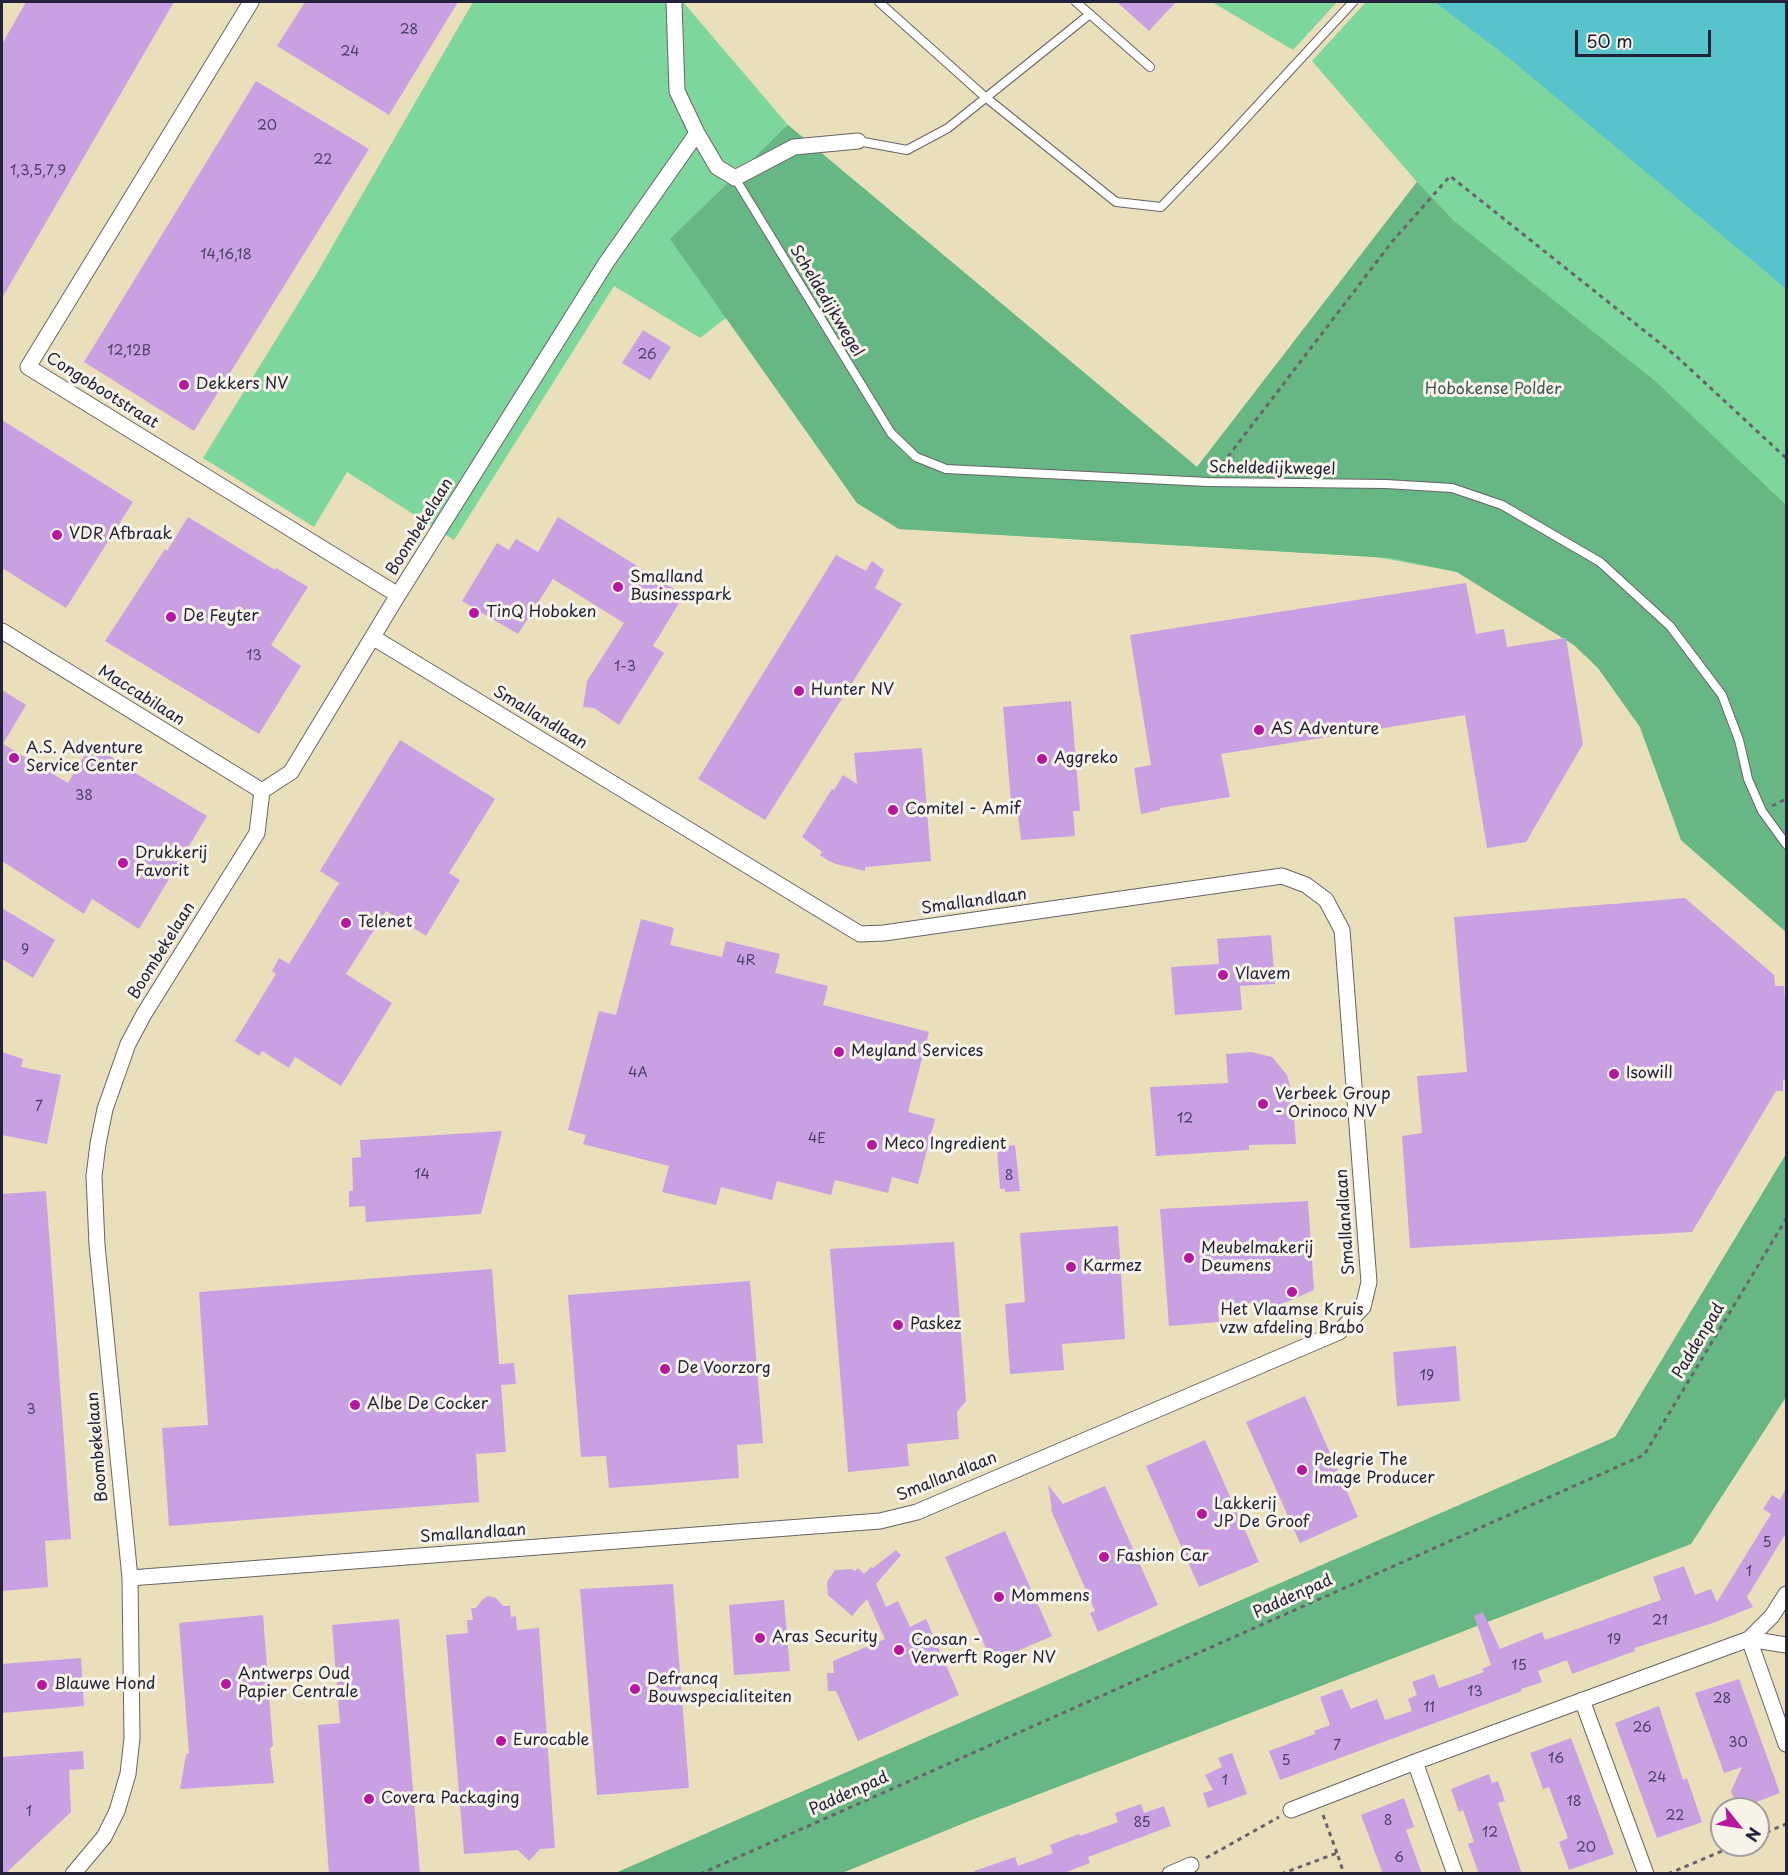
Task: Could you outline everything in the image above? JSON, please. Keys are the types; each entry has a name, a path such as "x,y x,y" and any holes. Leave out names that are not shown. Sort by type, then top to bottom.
{"street":[{"name":"Congobootstraat","path":"251,2 28,367 398,595"},
{"path":"674,2 676,91 717,167 735,178 794,147 858,141"},
{"name":"Boombekelaan","path":"73,1874 104,1837 117,1811 128,1774 132,1738 130,1578 97,1245 94,1176 105,1109 128,1044 144,1014 257,833 262,791 291,772 398,595 606,263 697,133"},
{"name":"Maccabilaan","path":"2,631 262,791"},
{"name":"Smallandlaan","path":"130,1578 880,1521 917,1512 1340,1332 1363,1307 1369,1282 1342,930 1326,900 1306,885 1282,876 884,933 860,934 374,638"},
{"path":"1291,1810 1749,1639 1772,1616 1786,1594"},
{"path":"1749,1639 1786,1645"},
{"path":"1749,1639 1786,1744"},
{"path":"1582,1700 1646,1874"},
{"path":"1415,1762 1455,1874"},
{"path":"1170,1874 1191,1866"}],"lane":[{"path":"879,2 984,96 1116,202 1161,207 1353,2"},
{"path":"1076,2 1150,67"},
{"path":"858,141 907,150 948,128 984,96 1090,14"},
{"name":"Scheldedijkwegel","path":"735,178 891,433 916,457 946,469 1208,482 1386,484 1452,488 1502,505 1600,562 1670,626 1722,695 1739,740 1748,779 1762,811 1786,844"}],"path":[{"path":"1208,482 1391,243 1450,176 1676,356 1786,458"},
{"name":"Paddenpad","path":"700,1874 1644,1455 1786,1219"},
{"path":"1318,1800 1344,1874"},
{"path":"1191,1866 1291,1810"},
{"path":"1770,1831 1786,1824"},
{"path":"1281,1874 1337,1853"},
{"path":"1668,1874 1710,1856"}],"green space":[{"name":"Hobokense Polder","path":"473,2 683,2 788,125 1197,467 1417,182 1312,61 1366,2 1434,2 1507,57 1786,289 1786,932 1681,840 1640,727 1598,668 1574,645 1457,572 1376,557 899,529 857,503 726,318 700,338 614,286 454,540 347,472 314,527 203,458 317,273"},
{"path":"1212,2 1337,2 1293,50"},
{"name":"Hobokense Polder","path":"788,125 1197,467 1417,182 1454,221 1655,381 1786,505 1786,932 1681,840 1640,727 1598,668 1574,645 1457,572 1391,558 899,529 857,503 670,239"},
{"path":"1786,1154 1786,1397 1691,1544 974,1819 842,1873 613,1874 1615,1437"}],"water":[{"path":"1434,2 1786,2 1786,289 1507,57"}],"building":[{"path":"26,2 174,2 2,298 2,44"},
{"path":"305,2 458,2 389,115 277,46"},
{"path":"1117,2 1176,2 1149,31"},
{"path":"256,81 369,149 194,431 84,362"},
{"path":"643,330 671,347 650,380 622,363"},
{"name":"VDR Afbraak","path":"2,420 133,502 66,608 2,568"},
{"path":"188,517 275,570 276,568 308,587 271,645 301,666 259,734 105,641"},
{"name":"Smalland Businesspark","path":"558,517 684,595 653,646 664,653 619,725 594,708 583,707 587,681 624,623 553,579 518,634 462,601 497,543 509,550 516,539 538,552"},
{"name":"Hunter NV","path":"836,555 866,571 872,561 884,570 875,588 902,604 765,820 698,779"},
{"name":"AS Adventure","path":"1466,583 1476,634 1504,629 1507,647 1566,638 1583,744 1526,842 1487,848 1465,715 1221,754 1230,797 1160,808 1160,810 1141,814 1134,768 1151,765 1130,635"},
{"path":"2,690 26,705 3,744 68,783 92,743 127,768 207,816 139,929 92,899 84,914 2,861"},
{"name":"Aggreko","path":"1071,701 1080,811 1073,811 1075,836 1021,840 1018,815 1012,815 1003,707"},
{"name":"Telenet","path":"400,740 495,799 449,873 460,880 426,936 386,911 346,974 392,1003 341,1086 295,1057 289,1068 262,1051 259,1056 235,1041 276,974 272,971 279,958 289,964 339,883 320,871"},
{"name":"Comitel - Amif","path":"922,748 931,861 865,867 865,871 827,860 820,855 822,852 802,837 843,775 857,784 854,753"},
{"name":"Isowill","path":"1685,898 1774,975 1775,986 1784,986 1786,1018 1786,1079 1783,1080 1783,1091 1776,1091 1692,1232 1410,1248 1402,1136 1422,1133 1417,1076 1467,1072 1454,917"},
{"path":"2,908 55,940 33,978 2,959"},
{"path":"641,919 674,928 670,945 722,957 726,941 780,954 775,973 828,986 823,1005 929,1032 908,1112 935,1119 918,1184 892,1177 888,1193 835,1180 831,1195 777,1181 772,1200 721,1187 716,1205 662,1192 669,1166 583,1144 586,1135 568,1130 599,1011 616,1015"},
{"name":"Vlavem","path":"1271,935 1275,984 1240,986 1242,1010 1175,1015 1171,967 1219,964 1217,939"},
{"path":"2,1052 23,1059 21,1067 61,1075 47,1144 2,1135"},
{"path":"1251,1052 1272,1057 1287,1075 1298,1116 1294,1116 1296,1144 1249,1145 1249,1150 1156,1156 1150,1087 1228,1083 1226,1054"},
{"path":"502,1131 481,1214 366,1222 365,1206 349,1207 349,1191 353,1191 352,1158 361,1157 360,1140"},
{"path":"1015,1145 1020,1191 1005,1192 1005,1189 1000,1189 997,1147"},
{"path":"46,1191 71,1539 45,1541 48,1587 2,1591 2,1194"},
{"path":"1308,1201 1314,1290 1266,1311 1266,1302 1218,1306 1219,1322 1169,1326 1160,1209"},
{"name":"Karmez","path":"1118,1226 1125,1339 1062,1344 1064,1370 1010,1374 1005,1304 1025,1302 1020,1233"},
{"name":"Paskez","path":"954,1242 966,1401 957,1412 959,1439 907,1444 909,1466 848,1472 830,1249"},
{"name":"Albe De Cocker","path":"492,1269 499,1364 514,1363 516,1384 501,1385 506,1452 476,1454 479,1502 169,1526 162,1428 208,1425 199,1292"},
{"name":"De Voorzorg","path":"750,1281 763,1443 737,1445 739,1478 609,1488 606,1456 581,1457 568,1295"},
{"path":"1456,1346 1460,1401 1397,1406 1393,1352"},
{"name":"Pelegrie The Image Producer","path":"1305,1396 1358,1517 1300,1543 1246,1422"},
{"name":"Lakkerij JP De Groof","path":"1205,1440 1259,1562 1199,1587 1146,1466"},
{"name":"Fashion Car","path":"1048,1485 1063,1504 1105,1486 1158,1605 1098,1632 1090,1613 1095,1611 1051,1510"},
{"path":"1786,1488 1786,1533 1747,1597 1753,1607 1710,1624 1634,1648 1635,1651 1572,1674 1567,1660 1538,1671 1542,1682 1521,1689 1522,1691 1280,1780 1269,1751 1315,1734 1314,1731 1330,1725 1320,1697 1342,1689 1351,1709 1377,1699 1385,1720 1412,1711 1408,1699 1417,1695 1412,1682 1434,1674 1439,1688 1484,1672 1482,1669 1491,1665 1474,1616 1483,1612 1500,1649 1542,1632 1545,1640 1661,1600 1653,1577 1684,1566 1695,1595 1711,1589 1717,1602 1771,1514 1763,1509 1772,1495 1780,1500"},
{"name":"Mommens","path":"1005,1531 1052,1636 992,1662 945,1557"},
{"name":"Coosan - Verwerft Roger NV","path":"896,1550 901,1555 876,1584 886,1607 898,1601 910,1627 926,1619 959,1695 858,1741 836,1691 828,1691 827,1673 834,1673 833,1661 885,1639 867,1599 852,1616 828,1595 827,1582 835,1570 852,1569 855,1571 858,1568 864,1574"},
{"name":"Defrancq Bouwspecialiteiten","path":"673,1584 689,1788 597,1795 580,1589"},
{"name":"Eurocable","path":"488,1596 496,1598 503,1606 510,1606 511,1617 516,1616 517,1630 539,1628 555,1848 540,1849 529,1861 518,1850 464,1854 446,1635 468,1633 467,1620 473,1620 471,1608 476,1608"},
{"name":"Aras Security","path":"784,1600 790,1671 734,1675 729,1605"},
{"name":"Antwerps Oud Papier Centrale","path":"263,1615 274,1783 180,1789 186,1755 189,1753 179,1623"},
{"name":"Covera Packaging","path":"399,1619 420,1874 329,1874 318,1725 340,1723 332,1625"},
{"name":"Blauwe Hond","path":"81,1658 84,1706 2,1713 2,1664"},
{"path":"1739,1679 1780,1793 1770,1797 1733,1797 1731,1791 1742,1767 1724,1773 1695,1693"},
{"path":"1659,1706 1683,1780 1687,1778 1702,1822 1657,1838 1615,1723"},
{"path":"1571,1738 1614,1854 1569,1870 1559,1842 1568,1838 1549,1787 1543,1789 1530,1753"},
{"path":"83,1751 84,1769 69,1770 71,1812 5,1874 2,1874 2,1757"},
{"path":"1232,1753 1247,1794 1208,1808 1203,1793 1213,1790 1205,1775 1222,1767 1218,1758"},
{"path":"1489,1774 1492,1783 1498,1781 1505,1801 1498,1803 1522,1874 1479,1874 1468,1844 1474,1842 1463,1810 1459,1812 1451,1789"},
{"path":"1404,1798 1414,1827 1406,1830 1422,1874 1383,1874 1361,1815"},
{"path":"1141,1804 1144,1813 1164,1806 1171,1826 1088,1857 1090,1863 1061,1874 975,1874 974,1871 1015,1857 1018,1866 1053,1853 1050,1845 1118,1822 1115,1813"}],"place":[{"name":"Dekkers NV","path":"184,385"},
{"name":"VDR Afbraak","path":"57,535"},
{"name":"Smalland Businesspark","path":"618,587"},
{"name":"TinQ Hoboken","path":"474,613"},
{"name":"De Feyter","path":"171,617"},
{"name":"Hunter NV","path":"799,691"},
{"name":"AS Adventure","path":"1259,730"},
{"name":"A.S. Adventure Service Center","path":"14,758"},
{"name":"Aggreko","path":"1042,759"},
{"name":"Comitel - Amif","path":"893,810"},
{"name":"Drukkerij Favorit","path":"123,863"},
{"name":"Telenet","path":"346,923"},
{"name":"Vlavem","path":"1223,975"},
{"name":"Meyland Services","path":"839,1052"},
{"name":"Isowill","path":"1614,1074"},
{"name":"Verbeek Group - Orinoco NV","path":"1263,1104"},
{"name":"Meco Ingredient","path":"872,1145"},
{"name":"Meubelmakerij Deumens","path":"1189,1258"},
{"name":"Karmez","path":"1071,1267"},
{"name":"Het Vlaamse Kruis vzw afdeling Brabo","path":"1292,1292"},
{"name":"Paskez","path":"898,1325"},
{"name":"De Voorzorg","path":"665,1369"},
{"name":"Albe De Cocker","path":"355,1405"},
{"name":"Pelegrie The Image Producer","path":"1302,1470"},
{"name":"Lakkerij JP De Groof","path":"1202,1514"},
{"name":"Fashion Car","path":"1104,1557"},
{"name":"Mommens","path":"999,1597"},
{"name":"Aras Security","path":"760,1638"},
{"name":"Coosan - Verwerft Roger NV","path":"899,1650"},
{"name":"Antwerps Oud Papier Centrale","path":"226,1684"},
{"name":"Blauwe Hond","path":"42,1685"},
{"name":"Defrancq Bouwspecialiteiten","path":"635,1689"},
{"name":"Eurocable","path":"501,1741"},
{"name":"Covera Packaging","path":"369,1799"}]}
